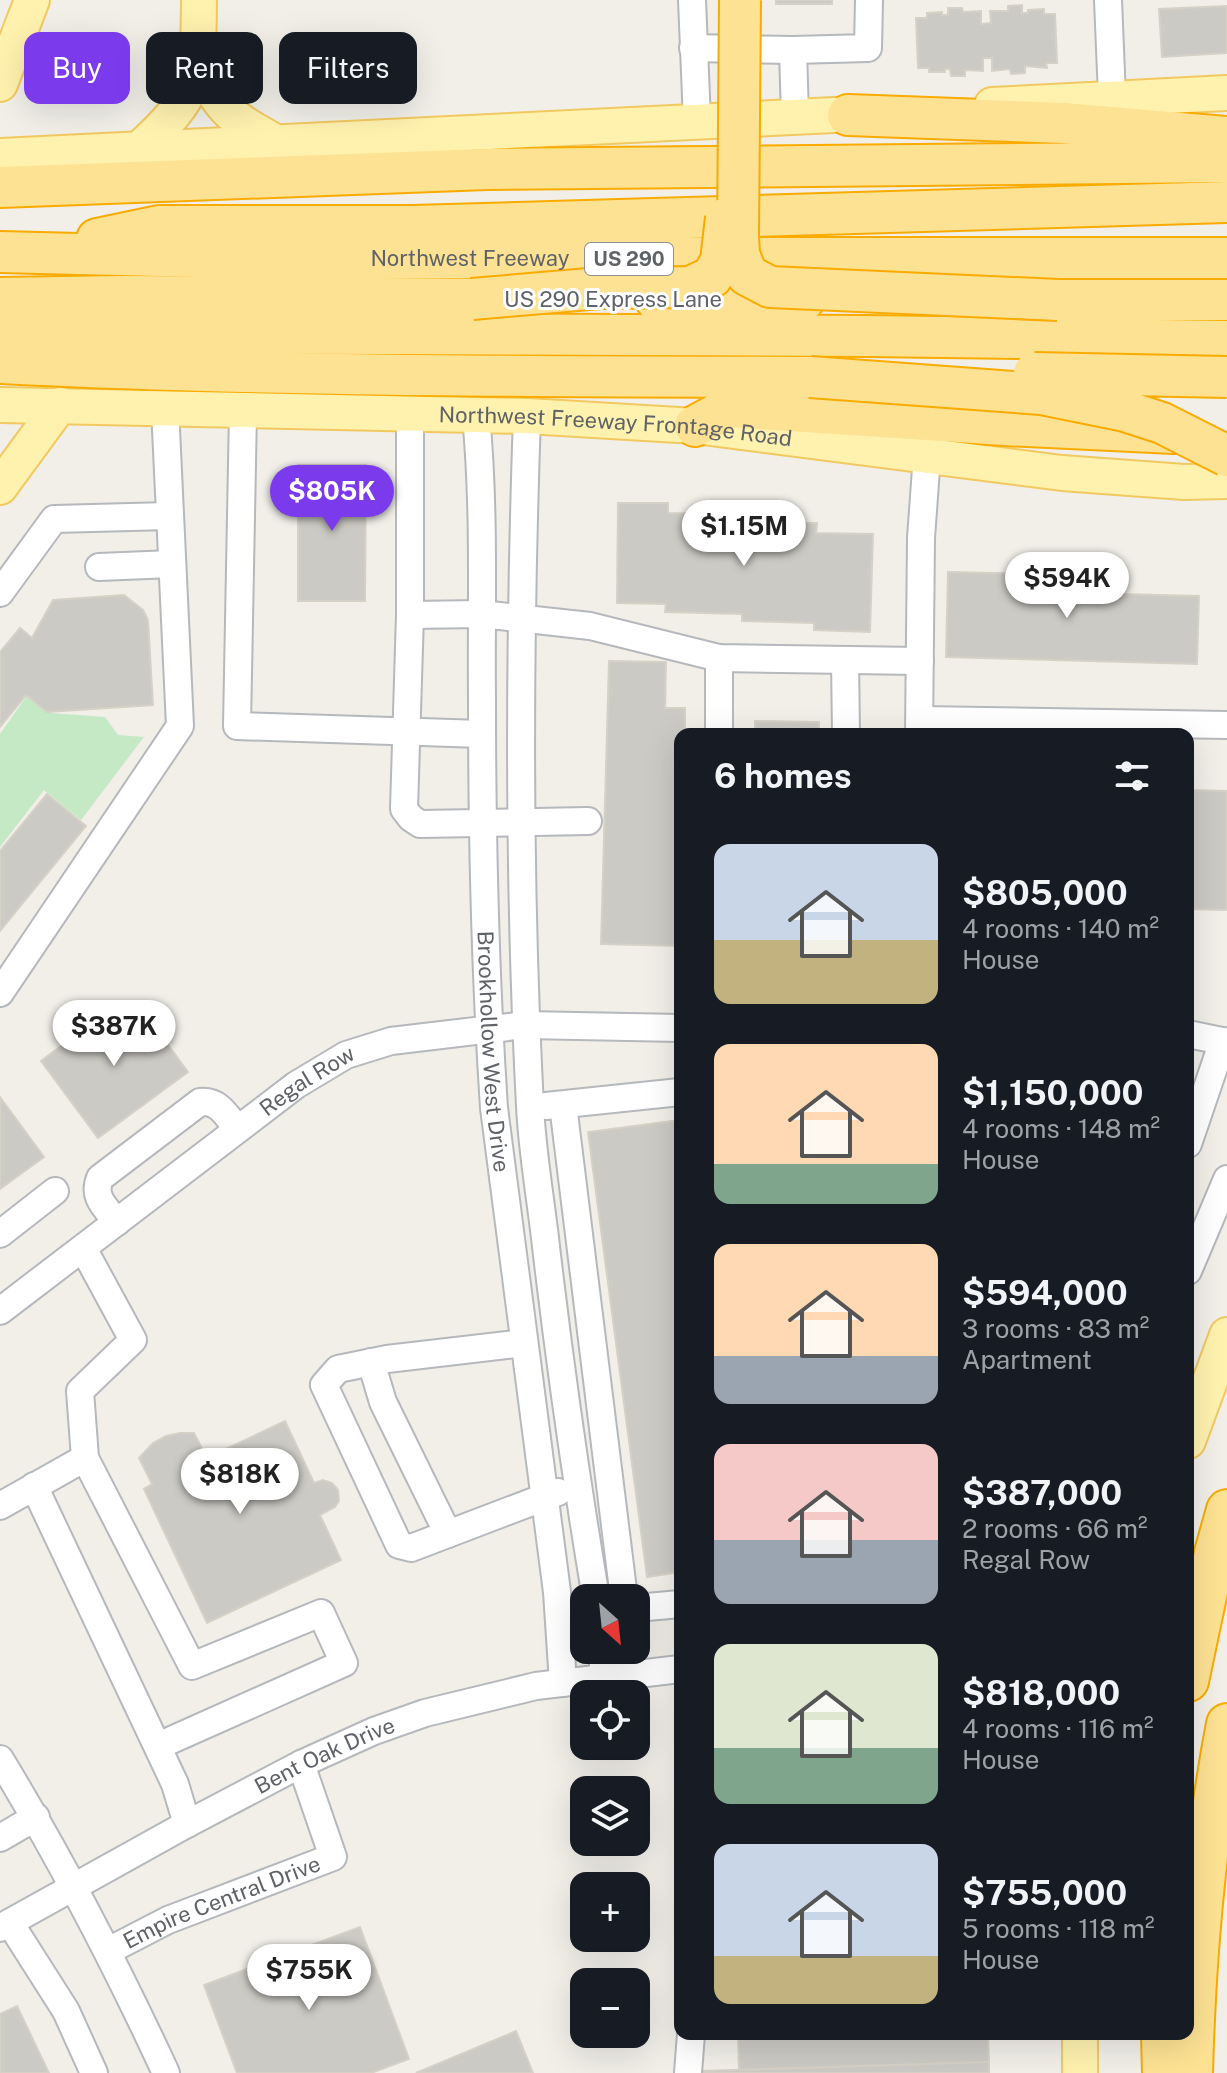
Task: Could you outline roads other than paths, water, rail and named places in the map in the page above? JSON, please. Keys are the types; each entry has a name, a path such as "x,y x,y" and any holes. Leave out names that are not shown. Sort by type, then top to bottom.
{"highway":[{"path":"472,299 601,288 690,287 712,277 721,261 726,236 727,0"},
{"path":"740,0 738,236 739,254 747,275 770,287 1058,300"},
{"path":"848,115 1063,123 1227,137"},
{"path":"0,187 487,169 1227,162"},
{"path":"15,253 159,226 413,226 1227,202"},
{"path":"1183,203 1227,208"},
{"name":"Northwest Freeway","path":"15,253 254,258 1227,258"},
{"name":"US 290 Express Lane","path":"0,298 1227,300"},
{"path":"0,336 93,333 866,336 1227,341"},
{"path":"866,336 1227,389"},
{"path":"0,363 188,372 384,376 810,377 932,371 1227,377"},
{"path":"810,377 1041,394 1137,415 1185,433 1227,456"},
{"path":"695,426 730,407 1004,425 1227,435"},
{"path":"1194,1653 1227,1510"},
{"path":"1194,2033 1200,1914 1227,1724"},
{"path":"1162,2040 1163,2073"},
{"path":"1192,2073 1194,2040"}],"main road":[{"path":"0,84 32,0"},
{"path":"199,0 199,32"},
{"path":"0,156 848,115 1112,97 1227,93"},
{"path":"139,149 182,104"},
{"path":"221,104 233,118 275,141"},
{"name":"Northwest Freeway Frontage Road","path":"0,405 527,416 695,426 1062,473 1184,482 1227,481"},
{"path":"0,487 60,405"},
{"path":"1194,1425 1227,1335"},
{"path":"1080,2040 1080,2073"}],"street":[{"path":"692,0 697,121"},
{"path":"693,48 868,48 869,0"},
{"path":"1108,0 1112,97"},
{"path":"793,50 795,117"},
{"path":"0,993 180,726 165,408"},
{"path":"243,411 237,726 482,734"},
{"path":"410,415 410,615 404,809 420,824 588,821"},
{"name":"Brookhollow West Drive","path":"476,416 481,473 487,1030 494,1108 557,1592 563,1683"},
{"name":"Brookhollow West Drive","path":"527,416 520,823 525,1025 530,1107 545,1232 577,1485 594,1584"},
{"path":"927,455 921,538 920,727 1227,725"},
{"path":"0,593 8,564 54,519 169,516"},
{"path":"99,567 172,564"},
{"path":"410,615 481,614 590,626 719,658 920,661"},
{"path":"719,658 719,728"},
{"path":"845,660 846,728"},
{"name":"Regal Row","path":"3,1302 83,1248 296,1085 346,1055 391,1041 525,1025 674,1028"},
{"path":"1194,1035 1225,1041 1194,1127"},
{"path":"530,1107 674,1093"},
{"path":"117,1222 98,1198 96,1188 100,1178 200,1102 208,1101 218,1106 237,1129"},
{"path":"563,1105 622,1584"},
{"path":"1194,1250 1227,1179"},
{"path":"0,1234 55,1191"},
{"path":"510,1236 545,1232"},
{"path":"83,1248 133,1340 80,1391 85,1458 192,1666 321,1613 344,1663 158,1746"},
{"path":"524,1343 371,1362 338,1369 324,1385 399,1545 411,1548 577,1485"},
{"path":"371,1362 373,1378 383,1402 448,1534"},
{"path":"0,1506 85,1458"},
{"path":"34,1486 158,1746 175,1784 187,1824"},
{"path":"650,1607 674,1605"},
{"path":"603,1664 604,1678"},
{"name":"Bent Oak Drive","path":"5,1925 301,1764 374,1731 425,1713 522,1689 674,1670"},
{"name":"Empire Central Drive","path":"0,1759 36,1817 108,1951 166,2073"},
{"name":"Empire Central Drive","path":"108,1951 168,1920 333,1857 301,1764"},
{"path":"0,1838 36,1817"},
{"path":"5,1925 66,2011 94,2073"},
{"path":"688,2073 691,2040"}]}
